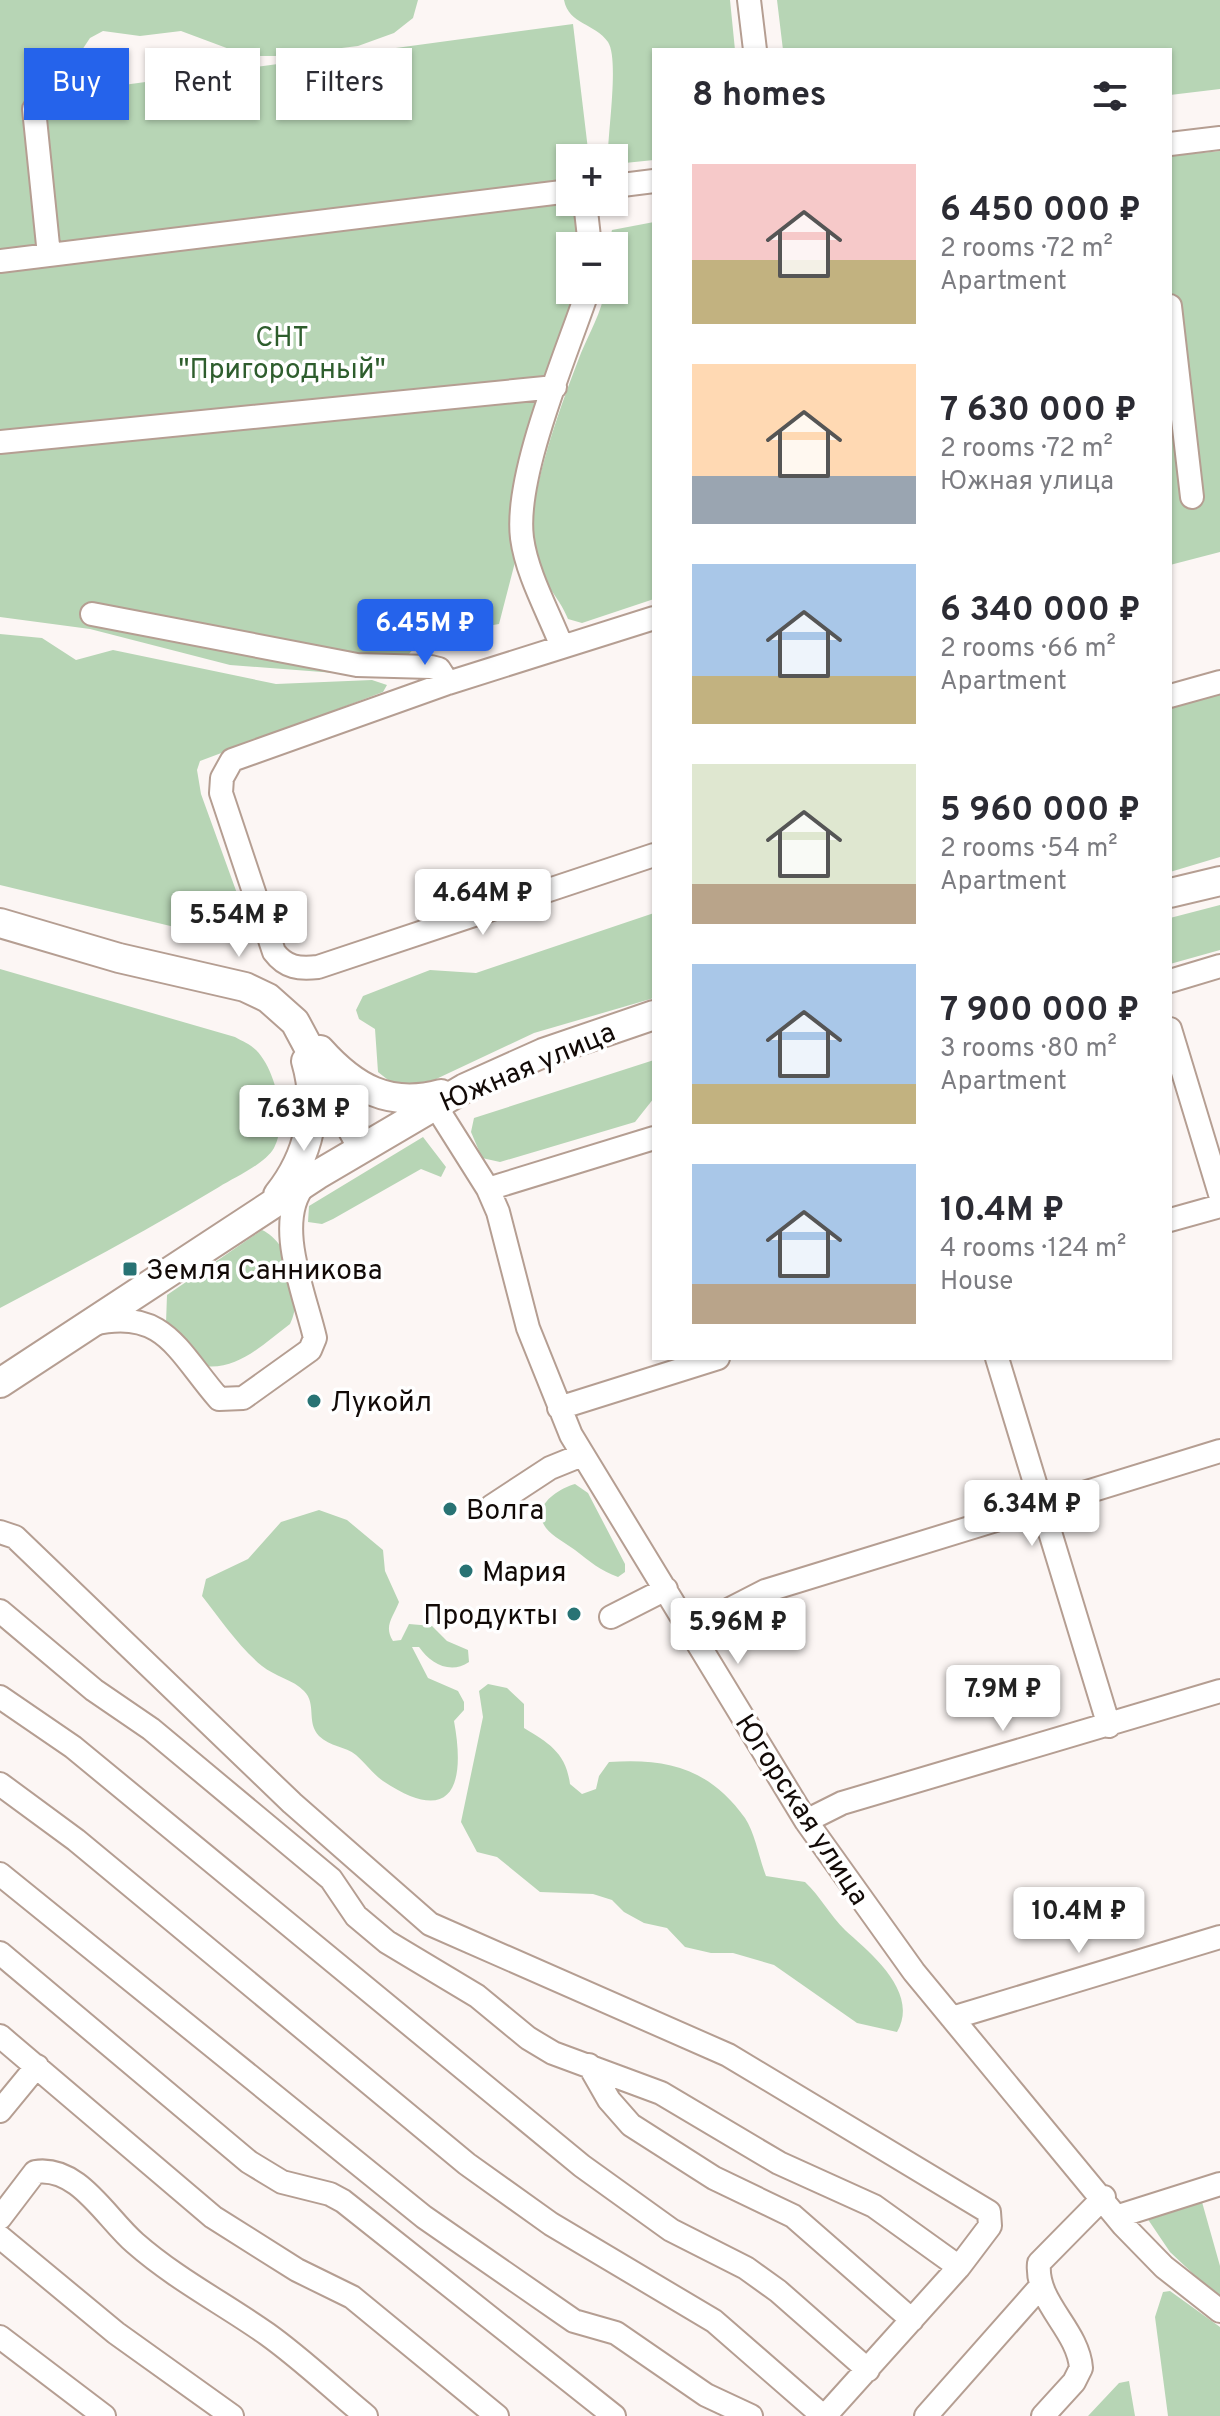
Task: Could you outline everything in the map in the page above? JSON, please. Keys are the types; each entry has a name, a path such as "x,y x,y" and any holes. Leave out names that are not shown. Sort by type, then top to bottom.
{"main road":[{"path":"1172,893 1220,881"},
{"path":"0,923 119,958 245,987 268,998 295,1022 341,1074 385,1098 432,1097 465,1088"},
{"name":"Южная улица","path":"0,1383 308,1181 465,1088 543,1053 652,1016"},
{"path":"295,1022 362,1147"},
{"path":"257,1214 296,1169 312,1119 311,1076 295,1022"}],"street":[{"path":"749,0 755,48"},
{"path":"35,120 49,255"},
{"path":"1172,144 1220,138"},
{"path":"628,184 652,181"},
{"path":"0,261 556,193"},
{"path":"562,647 526,556 522,536 526,484 583,304"},
{"path":"1172,323 1192,497"},
{"path":"0,442 555,387"},
{"path":"92,614 357,665 431,667 439,669 448,683"},
{"path":"652,619 448,683 232,760 222,778 224,806 274,952 280,961 302,969 318,967 652,856"},
{"path":"1172,695 1220,682"},
{"path":"1172,980 1220,966"},
{"path":"1172,1036 1220,1194"},
{"name":"Югорская улица","path":"435,1105 488,1189 506,1235 528,1328 559,1408 582,1455 806,1821 914,1972 1119,2216 1164,2267 1220,2311"},
{"path":"488,1189 652,1139"},
{"path":"162,1275 153,1301 157,1327 219,1399 243,1398 310,1350 315,1338 291,1237 290,1209 308,1181"},
{"path":"1172,1219 1220,1206"},
{"path":"257,1214 291,1237"},
{"path":"84,1326 129,1320 157,1327"},
{"path":"559,1408 712,1360"},
{"path":"998,1360 1109,1726"},
{"path":"691,1629 765,1591 1220,1451"},
{"path":"492,1506 550,1468 582,1455"},
{"path":"0,1532 15,1537 292,1803 430,1924 728,2055 989,2212 990,2226 959,2267 824,2416 714,2321 551,2224 467,2164 76,1840 0,1784"},
{"path":"611,1617 666,1589"},
{"path":"0,1611 94,1690 151,1729 331,1879 366,1926 477,1996 528,2038 553,2053 661,2093 779,2163 860,2198 959,2267"},
{"path":"806,1821 842,1803 1220,1691"},
{"path":"0,1697 73,1747 582,2166 671,2230 746,2268 778,2291 868,2370"},
{"path":"0,1874 424,2217 574,2321 616,2333 706,2395 751,2416"},
{"path":"952,2018 1220,1937"},
{"path":"0,1953 249,2162 282,2182 330,2194 343,2201 614,2416"},
{"path":"0,2036 213,2217 297,2270 352,2297 497,2416"},
{"path":"589,2065 609,2100 631,2125 714,2178 793,2216 912,2320"},
{"path":"0,2111 37,2066"},
{"path":"0,2218 35,2172 50,2170 68,2176 147,2253 184,2282 267,2334 366,2416"},
{"path":"1119,2216 1220,2184"},
{"path":"1043,2416 1074,2382 1081,2368 1073,2340 1041,2286 1039,2263 1104,2197"},
{"path":"0,2237 116,2333 232,2416"},
{"path":"926,2416 1041,2286"},
{"path":"0,2337 104,2416"}],"green space":[{"name":"СНТ \"Пригородный\"","path":"0,0 418,0 413,18 394,33 358,46 342,48 276,48 276,56 260,56 260,48 227,48 181,31 140,36 103,31 90,38 83,48 24,48 24,120 129,120 129,84 145,82 145,120 260,120 260,66 276,64 276,120 412,120 412,48 396,48 573,24 587,144 556,144 556,216 597,216 598,232 556,232 556,304 591,304 529,508 499,624 425,637 387,677 230,665 90,629 0,617"},
{"path":"564,0 730,0 735,48 652,48 652,160 628,163 628,144 609,144 613,63 608,42 571,14"},
{"path":"777,0 1220,0 1220,89 1172,95 1172,48 783,48"},
{"path":"1220,151 1220,552 1172,564 1172,156"},
{"path":"652,222 652,600 582,623 568,619 543,578 535,563 531,534 546,454 564,398 601,304 628,304 628,232 612,232"},
{"path":"0,634 42,638 76,660 113,650 276,684 372,680 387,685 383,692 200,761 197,770 201,794 251,939 241,943 0,885"},
{"path":"1220,693 1220,857 1172,871 1172,706"},
{"path":"1220,905 1220,950 1172,963 1172,917"},
{"path":"652,914 652,999 534,1033 434,1080 397,1087 378,1072 375,1029 359,1019 356,1010 363,996 430,970 476,973"},
{"path":"0,969 235,1037 246,1043 256,1050 269,1070 278,1097 280,1125 274,1148 257,1165 138,1234 0,1308"},
{"path":"652,1061 652,1101 635,1122 500,1162 482,1158 471,1132 474,1118"},
{"path":"423,1137 446,1167 441,1177 421,1169 333,1219 322,1224 308,1222 309,1206"},
{"path":"262,1230 281,1246 292,1272 296,1300 290,1324 239,1360 203,1366 166,1323 167,1295"},
{"path":"575,1484 588,1493 625,1564 625,1572 618,1577 556,1537 542,1520 541,1513 548,1500"},
{"path":"319,1510 347,1520 383,1550 385,1571 399,1602 389,1626 393,1641 401,1640 409,1624 432,1626 447,1641 468,1650 469,1662 448,1667 429,1658 419,1647 412,1647 428,1678 458,1691 464,1702 464,1710 454,1721 458,1764 455,1781 449,1793 439,1799 425,1800 406,1794 379,1778 352,1752 319,1736 304,1691 254,1658 202,1596 206,1579 248,1559 281,1522"},
{"path":"488,1684 507,1688 524,1704 524,1728 555,1750 565,1764 570,1784 582,1794 596,1789 599,1776 609,1762 630,1761 685,1770 717,1788 745,1818 766,1876 805,1882 889,1975 902,2002 902,2017 897,2032 857,2023 774,1965 733,1953 711,1953 685,1947 667,1928 644,1923 624,1912 612,1900 593,1894 540,1892 497,1857 477,1852 461,1822 483,1717 479,1691"},
{"path":"1202,2202 1220,2266 1220,2299 1170,2252 1147,2218"},
{"path":"1170,2291 1220,2327 1220,2416 1168,2416 1155,2317 1163,2292"},
{"path":"1129,2381 1135,2416 1088,2416 1119,2383"}],"place":[{"name":"Земля Санникова","path":"130,1269"},
{"name":"Лукойл","path":"314,1401"},
{"name":"Волга","path":"450,1509"},
{"name":"Мария","path":"466,1571"},
{"name":"Продукты","path":"574,1614"}]}
